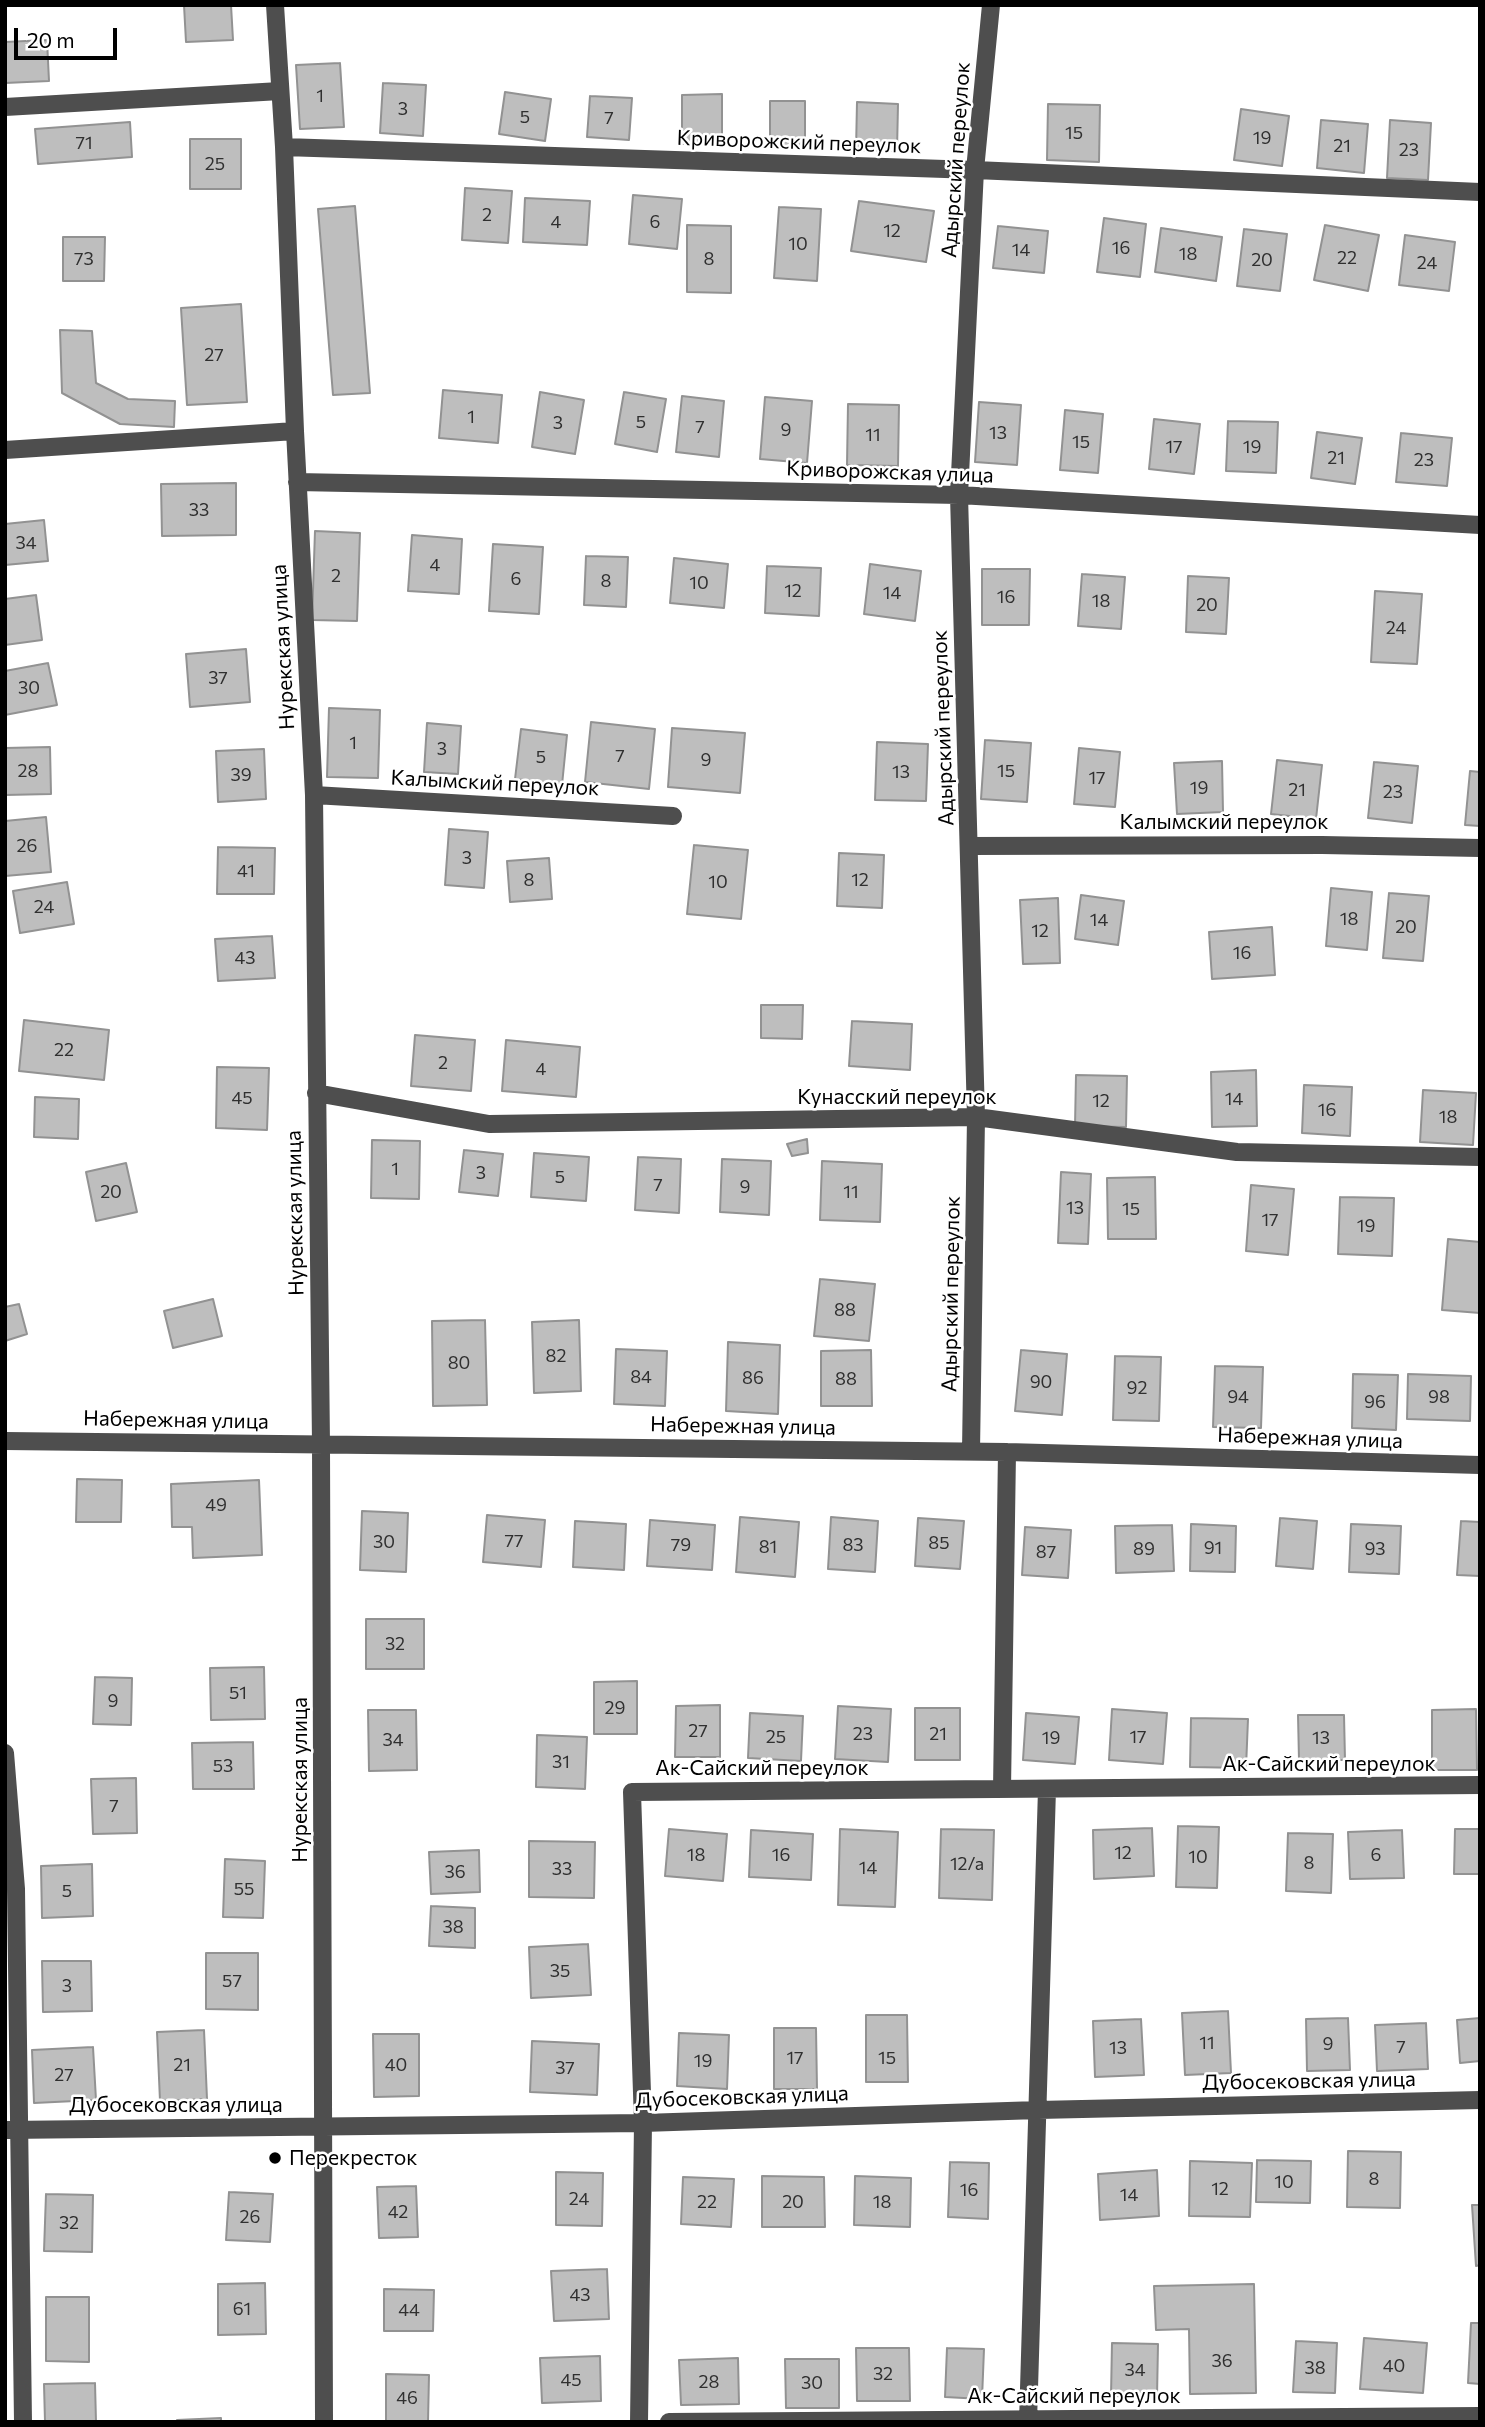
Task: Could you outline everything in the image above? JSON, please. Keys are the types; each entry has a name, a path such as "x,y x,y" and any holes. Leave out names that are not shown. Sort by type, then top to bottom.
{"street":[{"name":"Нурекская улица","path":"275,5 314,795 321,1444 324,2422"},
{"name":"Адырский переулок","path":"971,1451 976,1116 959,495 975,170 991,5"},
{"path":"5,107 280,91"},
{"name":"Криворожский переулок","path":"284,147 975,170 1480,192"},
{"path":"5,450 295,431"},
{"name":"Криворожская улица","path":"297,482 959,495 1480,524"},
{"name":"Калымский переулок","path":"314,795 673,816"},
{"name":"Калымский переулок","path":"969,846 1322,845 1480,848"},
{"name":"Кунасский переулок","path":"316,1093 489,1124 976,1116 1237,1152 1480,1157"},
{"name":"Набережная улица","path":"5,1441 971,1451 1480,1465"},
{"path":"1002,1789 1007,1452"},
{"path":"5,1754 16,1889 12,2129 23,2422"},
{"name":"Ак-Сайский переулок","path":"639,2422 643,2123 632,1792 1480,1786"},
{"path":"1028,2420 1047,1788"},
{"name":"Дубосековская улица","path":"12,2129 643,2123 1038,2110 1480,2100"},
{"name":"Ак-Сайский переулок","path":"669,2422 1480,2416"}],"building":[{"path":"184,5 231,5 233,40 186,42"},
{"path":"47,40 49,81 5,83 5,42"},
{"path":"340,63 344,127 300,129 296,65"},
{"path":"383,83 426,85 423,136 380,133"},
{"path":"505,92 551,99 545,141 499,134"},
{"path":"722,94 722,143 682,144 682,95"},
{"path":"590,96 632,98 629,140 587,137"},
{"path":"770,101 805,101 805,147 770,147"},
{"path":"857,102 898,104 897,151 856,150"},
{"path":"1048,104 1100,105 1099,162 1047,160"},
{"path":"1241,109 1289,116 1282,166 1234,160"},
{"path":"1321,120 1368,124 1364,173 1317,168"},
{"path":"1390,120 1431,123 1428,180 1387,178"},
{"path":"130,122 132,157 38,164 35,129"},
{"path":"190,139 241,139 241,189 190,189"},
{"path":"465,188 512,191 508,243 462,240"},
{"path":"633,195 682,199 677,249 629,244"},
{"path":"525,198 590,201 587,245 523,242"},
{"path":"859,201 934,211 926,262 851,251"},
{"path":"355,206 370,393 333,395 318,209"},
{"path":"779,207 821,209 817,281 774,278"},
{"path":"1104,218 1146,224 1140,277 1097,272"},
{"path":"687,225 731,226 731,293 687,292"},
{"path":"1325,225 1379,235 1368,291 1314,280"},
{"path":"998,226 1048,231 1044,273 993,268"},
{"path":"1161,228 1222,237 1216,281 1155,272"},
{"path":"1244,229 1287,234 1280,291 1237,286"},
{"path":"1405,235 1455,242 1449,291 1399,285"},
{"path":"63,237 105,237 104,281 63,281"},
{"path":"241,304 247,402 187,405 181,308"},
{"path":"60,330 92,331 96,383 128,399 175,401 174,427 120,424 62,393"},
{"path":"443,390 502,395 498,443 439,438"},
{"path":"540,392 584,400 575,454 532,447"},
{"path":"624,392 666,399 657,452 615,444"},
{"path":"682,396 724,401 719,457 676,452"},
{"path":"765,397 812,401 807,463 760,459"},
{"path":"979,402 1021,405 1017,465 975,462"},
{"path":"848,404 899,405 898,466 847,465"},
{"path":"1065,410 1103,414 1098,473 1060,470"},
{"path":"1154,419 1200,424 1194,474 1149,469"},
{"path":"1228,421 1278,422 1276,473 1226,471"},
{"path":"1317,432 1362,438 1355,484 1311,478"},
{"path":"1401,433 1452,438 1447,486 1396,482"},
{"path":"236,483 236,535 162,536 161,484"},
{"path":"44,520 48,561 5,565 5,524"},
{"path":"315,531 360,533 357,621 312,620"},
{"path":"412,535 462,539 459,594 408,591"},
{"path":"493,544 543,547 539,614 489,611"},
{"path":"586,556 628,557 626,607 584,605"},
{"path":"674,558 728,564 724,608 670,603"},
{"path":"870,564 921,571 915,621 864,614"},
{"path":"767,566 821,568 819,616 765,613"},
{"path":"982,569 1030,569 1029,625 982,625"},
{"path":"1082,574 1125,577 1121,629 1078,626"},
{"path":"1188,576 1229,578 1226,634 1186,632"},
{"path":"1375,591 1422,594 1417,664 1371,662"},
{"path":"36,595 42,640 5,645 5,599"},
{"path":"246,649 250,702 190,707 186,654"},
{"path":"48,663 57,705 5,715 5,671"},
{"path":"329,708 380,710 378,778 327,777"},
{"path":"591,722 655,729 649,789 585,782"},
{"path":"427,723 461,726 458,774 424,772"},
{"path":"672,728 745,733 740,793 668,787"},
{"path":"521,729 567,735 562,785 515,779"},
{"path":"985,740 1031,743 1027,802 981,799"},
{"path":"877,742 928,744 926,801 875,800"},
{"path":"50,747 51,794 5,795 5,748"},
{"path":"1079,748 1120,752 1115,807 1074,804"},
{"path":"264,749 266,799 218,802 216,751"},
{"path":"1277,760 1322,765 1316,819 1271,814"},
{"path":"1222,761 1223,812 1177,814 1174,763"},
{"path":"1374,762 1418,766 1412,823 1368,818"},
{"path":"1470,771 1480,772 1480,826 1465,825"},
{"path":"46,817 51,872 5,876 5,821"},
{"path":"449,829 488,832 484,888 445,885"},
{"path":"694,845 748,850 741,919 687,914"},
{"path":"218,847 275,848 274,894 217,894"},
{"path":"839,853 884,855 882,908 837,906"},
{"path":"549,858 552,899 510,902 507,861"},
{"path":"67,882 74,924 20,933 13,891"},
{"path":"1331,888 1372,892 1367,950 1326,946"},
{"path":"1389,893 1429,896 1423,961 1383,958"},
{"path":"1081,895 1124,901 1118,945 1075,939"},
{"path":"1058,898 1060,963 1023,964 1020,900"},
{"path":"1272,927 1275,975 1212,979 1209,932"},
{"path":"272,936 275,978 218,981 215,939"},
{"path":"761,1005 803,1005 802,1039 761,1038"},
{"path":"24,1020 109,1030 104,1080 19,1071"},
{"path":"852,1021 912,1024 910,1070 849,1066"},
{"path":"415,1035 475,1040 471,1091 411,1086"},
{"path":"506,1040 580,1047 576,1097 502,1091"},
{"path":"217,1067 269,1068 267,1130 216,1128"},
{"path":"1256,1070 1257,1126 1212,1127 1211,1072"},
{"path":"1076,1075 1127,1076 1126,1127 1075,1126"},
{"path":"1304,1085 1352,1087 1350,1136 1302,1133"},
{"path":"1423,1090 1476,1093 1473,1145 1420,1142"},
{"path":"35,1097 79,1099 78,1139 34,1137"},
{"path":"807,1139 808,1153 792,1156 787,1144"},
{"path":"372,1140 420,1141 419,1199 371,1198"},
{"path":"464,1150 503,1154 498,1196 459,1192"},
{"path":"534,1153 589,1157 586,1201 531,1197"},
{"path":"638,1157 681,1159 679,1213 635,1210"},
{"path":"722,1159 771,1161 769,1215 720,1212"},
{"path":"822,1161 882,1164 880,1222 820,1220"},
{"path":"126,1163 137,1212 96,1221 86,1172"},
{"path":"1061,1172 1091,1174 1088,1244 1058,1243"},
{"path":"1155,1177 1156,1239 1108,1239 1107,1178"},
{"path":"1251,1185 1294,1189 1288,1255 1246,1251"},
{"path":"1340,1197 1394,1198 1392,1256 1338,1254"},
{"path":"1448,1239 1480,1242 1480,1313 1442,1310"},
{"path":"820,1279 875,1284 869,1341 814,1336"},
{"path":"213,1299 222,1336 173,1348 164,1311"},
{"path":"19,1304 27,1334 5,1341 5,1307"},
{"path":"485,1320 487,1405 433,1406 432,1321"},
{"path":"579,1320 581,1391 534,1393 532,1322"},
{"path":"728,1342 780,1345 778,1414 726,1411"},
{"path":"616,1349 667,1351 665,1406 614,1404"},
{"path":"871,1350 872,1406 821,1406 821,1351"},
{"path":"1021,1350 1067,1354 1062,1415 1015,1411"},
{"path":"1115,1356 1161,1357 1159,1421 1113,1420"},
{"path":"1215,1366 1263,1367 1261,1428 1213,1427"},
{"path":"1353,1374 1398,1375 1396,1430 1352,1428"},
{"path":"1408,1374 1471,1376 1470,1421 1407,1419"},
{"path":"77,1479 122,1480 121,1522 76,1522"},
{"path":"259,1480 262,1555 193,1558 192,1527 172,1527 171,1484"},
{"path":"362,1511 408,1513 406,1572 360,1570"},
{"path":"487,1515 545,1520 541,1567 483,1562"},
{"path":"740,1517 799,1522 795,1577 736,1572"},
{"path":"831,1517 878,1521 875,1572 828,1569"},
{"path":"918,1518 964,1521 960,1569 915,1566"},
{"path":"1280,1518 1317,1521 1313,1569 1276,1566"},
{"path":"650,1520 715,1525 712,1570 647,1566"},
{"path":"575,1521 626,1524 624,1570 573,1567"},
{"path":"1461,1521 1480,1522 1480,1576 1457,1575"},
{"path":"1191,1524 1236,1526 1235,1572 1190,1571"},
{"path":"1351,1524 1401,1526 1399,1574 1349,1572"},
{"path":"1172,1525 1174,1571 1116,1573 1115,1526"},
{"path":"1025,1527 1071,1530 1068,1578 1022,1575"},
{"path":"366,1619 424,1619 424,1669 366,1669"},
{"path":"264,1667 265,1719 211,1720 210,1668"},
{"path":"95,1677 132,1678 131,1725 93,1724"},
{"path":"637,1681 637,1734 594,1734 594,1682"},
{"path":"720,1705 720,1757 675,1757 676,1706"},
{"path":"838,1706 891,1709 888,1762 835,1759"},
{"path":"915,1708 960,1708 960,1760 915,1760"},
{"path":"1112,1709 1167,1713 1163,1764 1109,1760"},
{"path":"1476,1709 1477,1770 1432,1770 1432,1710"},
{"path":"368,1710 416,1710 417,1770 369,1771"},
{"path":"750,1713 803,1716 801,1761 748,1758"},
{"path":"1026,1713 1079,1717 1075,1764 1023,1760"},
{"path":"1298,1715 1344,1715 1345,1760 1299,1760"},
{"path":"1191,1718 1248,1719 1246,1768 1190,1767"},
{"path":"537,1735 587,1737 585,1789 536,1787"},
{"path":"253,1742 254,1789 193,1789 192,1743"},
{"path":"136,1778 137,1833 93,1834 91,1779"},
{"path":"1178,1826 1219,1827 1217,1888 1176,1887"},
{"path":"1152,1828 1154,1876 1094,1879 1093,1830"},
{"path":"669,1829 727,1834 723,1881 665,1876"},
{"path":"840,1829 898,1832 895,1907 838,1905"},
{"path":"941,1829 994,1830 992,1900 939,1898"},
{"path":"1455,1829 1480,1829 1480,1874 1454,1874"},
{"path":"751,1830 813,1834 811,1880 749,1877"},
{"path":"1402,1830 1404,1878 1350,1879 1348,1832"},
{"path":"1288,1833 1333,1834 1331,1893 1286,1891"},
{"path":"529,1841 595,1842 594,1898 529,1897"},
{"path":"479,1850 480,1892 431,1894 429,1852"},
{"path":"225,1859 265,1861 263,1918 223,1917"},
{"path":"92,1864 93,1916 42,1918 41,1866"},
{"path":"431,1906 475,1908 475,1948 429,1946"},
{"path":"588,1944 591,1995 531,1998 529,1947"},
{"path":"206,1953 258,1953 258,2010 206,2009"},
{"path":"42,1961 91,1961 92,2011 43,2012"},
{"path":"1228,2011 1231,2073 1185,2075 1182,2013"},
{"path":"866,2015 907,2015 908,2082 866,2082"},
{"path":"1348,2018 1350,2070 1307,2071 1306,2019"},
{"path":"1480,2018 1480,2061 1460,2063 1457,2020"},
{"path":"1141,2019 1144,2075 1095,2077 1093,2021"},
{"path":"1426,2023 1428,2069 1377,2071 1375,2025"},
{"path":"774,2028 816,2028 817,2089 774,2089"},
{"path":"204,2030 207,2099 160,2101 157,2032"},
{"path":"679,2033 729,2035 727,2089 677,2086"},
{"path":"373,2034 419,2034 419,2096 374,2097"},
{"path":"532,2041 599,2044 597,2095 530,2092"},
{"path":"93,2047 96,2100 34,2103 32,2050"},
{"path":"1348,2151 1401,2152 1400,2208 1347,2207"},
{"path":"1257,2160 1311,2161 1310,2203 1256,2202"},
{"path":"1190,2161 1252,2163 1250,2217 1189,2216"},
{"path":"950,2162 989,2163 988,2219 948,2217"},
{"path":"1157,2170 1159,2216 1100,2220 1098,2174"},
{"path":"556,2172 603,2173 602,2226 556,2225"},
{"path":"762,2176 824,2177 825,2227 762,2227"},
{"path":"855,2176 911,2178 910,2227 854,2225"},
{"path":"683,2177 734,2179 731,2227 681,2224"},
{"path":"416,2186 418,2237 379,2238 377,2187"},
{"path":"229,2192 273,2194 270,2242 226,2240"},
{"path":"46,2194 93,2195 92,2252 44,2251"},
{"path":"1472,2205 1480,2205 1480,2265 1476,2266"},
{"path":"607,2269 609,2319 554,2321 551,2271"},
{"path":"265,2283 266,2334 218,2335 218,2284"},
{"path":"1254,2284 1256,2393 1190,2394 1189,2329 1156,2330 1154,2286"},
{"path":"384,2289 434,2290 433,2331 384,2331"},
{"path":"46,2297 89,2297 89,2362 46,2361"},
{"path":"1471,2323 1480,2323 1480,2384 1468,2383"},
{"path":"1364,2338 1427,2343 1423,2393 1360,2389"},
{"path":"1296,2341 1337,2343 1335,2393 1293,2392"},
{"path":"1112,2343 1158,2344 1157,2397 1111,2396"},
{"path":"856,2348 909,2348 910,2401 857,2401"},
{"path":"947,2348 984,2349 982,2399 945,2397"},
{"path":"600,2356 601,2401 542,2403 540,2358"},
{"path":"738,2358 739,2404 681,2405 679,2360"},
{"path":"785,2359 839,2359 839,2408 786,2408"},
{"path":"386,2374 429,2375 428,2422 386,2422"},
{"path":"95,2383 96,2422 45,2422 44,2384"},
{"path":"221,2418 221,2422 177,2422 177,2420"}],"place":[{"name":"Перекресток","path":"275,2158"}]}
